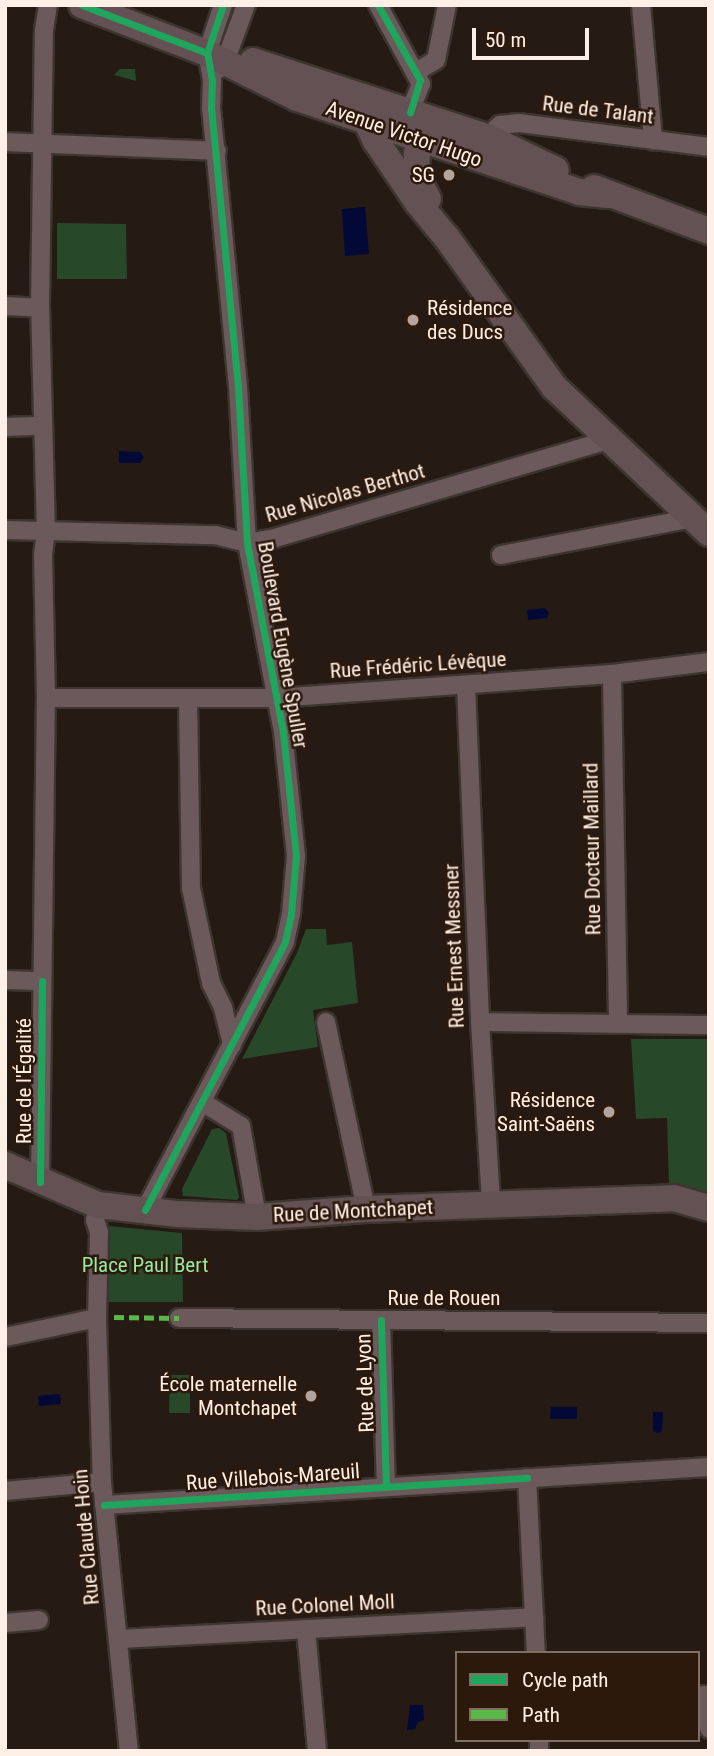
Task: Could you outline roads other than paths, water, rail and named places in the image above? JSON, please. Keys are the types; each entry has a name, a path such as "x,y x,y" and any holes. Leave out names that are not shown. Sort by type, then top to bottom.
{"street":[{"name":"Rue de l'Égalité","path":"40,1182 46,698 43,555 46,532 40,308 44,30 48,5"},
{"name":"Avenue Victor Hugo","path":"82,5 264,81 297,98 366,120 475,140 608,195 709,231"},
{"path":"217,63 223,5"},
{"path":"217,63 246,5"},
{"path":"377,5 421,84 412,127 395,152 402,178"},
{"path":"416,72 436,60 447,5"},
{"path":"641,5 653,140"},
{"name":"Avenue Victor Hugo","path":"217,63 251,60 579,192 608,195"},
{"name":"Boulevard Eugène Spuller","path":"145,1210 285,942 292,914 296,856 283,732 247,543 238,387 211,109 217,63"},
{"path":"264,81 412,127"},
{"path":"366,120 376,141 431,221 447,238 554,387 607,440 701,525"},
{"name":"Rue de Talant","path":"475,140 500,125 519,123 709,147"},
{"path":"412,127 419,182 447,238"},
{"path":"5,142 217,151"},
{"path":"5,306 40,308"},
{"path":"5,427 43,426"},
{"name":"Rue Nicolas Berthot","path":"5,530 215,535 247,543 275,538 607,440"},
{"path":"501,555 701,525"},
{"name":"Rue Frédéric Lévêque","path":"46,698 276,698 612,674 709,662"},
{"name":"Rue Docteur Maillard","path":"612,674 618,1023"},
{"name":"Rue Ernest Messner","path":"466,685 480,1022 491,1204"},
{"path":"188,698 191,888 211,983 223,1008 232,1045"},
{"path":"5,980 43,981"},
{"path":"326,1022 366,1209"},
{"path":"480,1022 709,1025"},
{"path":"202,1102 241,1126 257,1217"},
{"name":"Rue de Montchapet","path":"5,1165 98,1205 177,1214 257,1217 366,1209 674,1198 709,1208"},
{"path":"5,1337 97,1318 99,1232 95,1220 98,1205"},
{"name":"Rue Claude Hoin","path":"97,1318 102,1482 130,1751"},
{"name":"Rue de Rouen","path":"178,1318 709,1323"},
{"name":"Rue de Lyon","path":"381,1320 386,1487"},
{"name":"Rue Villebois-Mareuil","path":"104,1505 709,1467"},
{"path":"527,1478 536,1651"},
{"path":"5,1491 102,1482"},
{"name":"Rue Colonel Moll","path":"119,1639 534,1617"},
{"path":"5,1623 39,1620"},
{"path":"306,1629 317,1751"},
{"path":"700,1696 705,1695 709,1729"}],"place":[{"name":"SG","path":"449,175"},
{"name":"Résidence des Ducs","path":"413,320"},
{"name":"Résidence Saint-Saëns","path":"609,1112"},
{"name":"École maternelle Montchapet","path":"311,1396"}],"park label":[{"name":"Place Paul Bert","path":"145,1265"}]}
